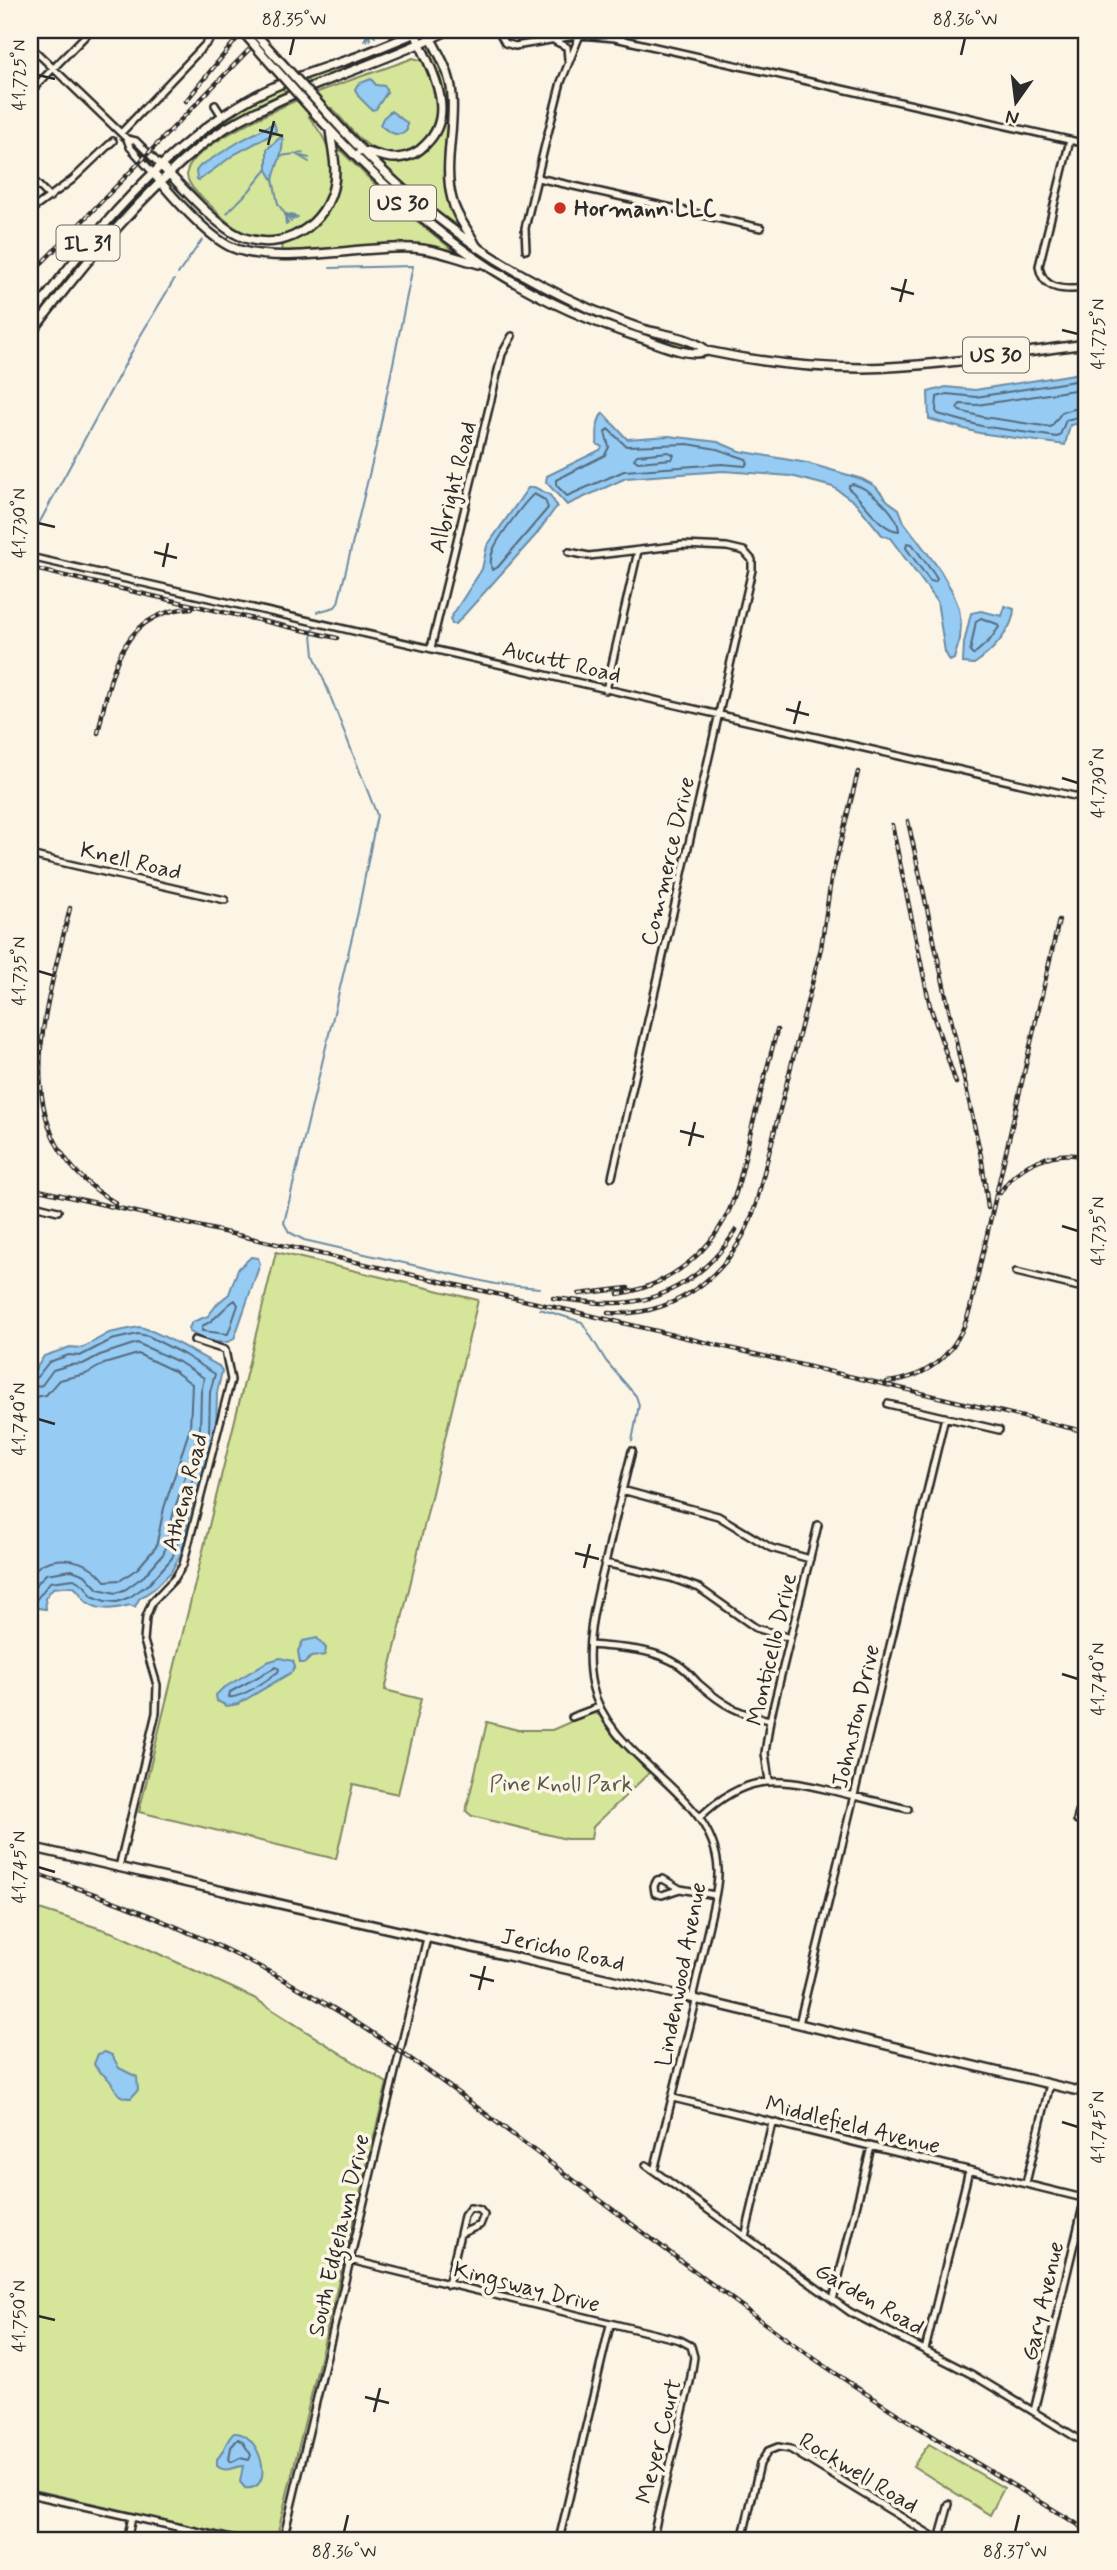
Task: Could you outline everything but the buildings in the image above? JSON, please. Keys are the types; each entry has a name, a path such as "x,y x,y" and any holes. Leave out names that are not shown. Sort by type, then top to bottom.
{"main road":[{"name":"US 30","path":"241,30 360,151 408,195 478,248 574,302 642,328 700,344 707,351"},
{"name":"US 30","path":"252,30 323,116 330,129 399,200 430,226 487,267 554,304 612,328 699,354 707,351 781,363 861,368 905,366 1087,344"},
{"name":"IL 31","path":"30,335 86,260 169,174 209,139 254,112 314,84 420,44 449,30"},
{"name":"IL 31","path":"30,319 84,248 192,138 222,116 274,87 421,31"},
{"path":"421,31 431,39 447,71 451,87 451,198 478,248"},
{"path":"360,151 388,158 405,157 419,150 431,139 439,119 439,92 435,74 420,44 421,31"},
{"path":"162,166 232,232 256,242 279,241 312,225 330,197 335,166 330,129"},
{"path":"154,174 215,236 242,251 284,254 411,248 436,252 487,267"},
{"name":"Jericho Road","path":"30,1847 1087,2093"}],"street":[{"path":"30,92 91,30"},
{"path":"121,133 219,30"},
{"path":"498,30 502,40 512,46 581,32 615,38 1087,144"},
{"path":"526,250 525,228 567,64 581,32"},
{"path":"548,40 567,47 567,64"},
{"path":"30,46 127,139 130,147 154,174"},
{"path":"215,105 222,116"},
{"path":"127,139 136,141 162,166"},
{"path":"1070,140 1039,265 1043,278 1054,287 1068,290 1087,288"},
{"path":"30,211 72,180 113,141"},
{"path":"30,177 50,197"},
{"path":"538,178 761,228"},
{"name":"Albright Road","path":"430,648 502,354 512,336"},
{"name":"Commerce Drive","path":"612,1177 752,570 752,559 738,548 687,545 638,551"},
{"path":"569,552 589,556 638,551 606,690"},
{"name":"Aucutt Road","path":"30,557 1087,799"},
{"name":"Knell Road","path":"30,855 225,900"},
{"path":"30,1204 58,1211"},
{"path":"30,1218 30,1239"},
{"path":"1016,1272 1087,1289"},
{"name":"Athena Road","path":"119,1867 156,1713 158,1685 144,1641 146,1617 152,1602 175,1578 183,1565 231,1380 225,1350 194,1340"},
{"path":"888,1404 999,1430"},
{"name":"Johnston Drive","path":"799,2024 945,1416"},
{"name":"Lindenwood Avenue","path":"632,1451 605,1563 590,1645 590,1674 599,1707 619,1739 700,1817 715,1850 719,1868 693,1994 696,2001 654,2171"},
{"path":"622,1490 718,1516 771,1548 810,1559"},
{"name":"Monticello Drive","path":"769,1781 765,1753 770,1720 818,1525"},
{"path":"605,1563 671,1578 699,1588 756,1628 790,1638"},
{"path":"590,1645 639,1650 658,1655 681,1666 721,1703 748,1716 770,1720"},
{"path":"572,1717 599,1707"},
{"path":"1077,1819 1087,1780"},
{"path":"700,1817 732,1792 769,1781 792,1782 908,1810"},
{"path":"680,1889 715,1895"},
{"name":"South Edgelawn Drive","path":"283,2540 427,1938"},
{"path":"1026,2183 1050,2084"},
{"name":"Middlefield Avenue","path":"673,2098 1086,2198"},
{"path":"745,2237 772,2123"},
{"path":"833,2300 871,2147"},
{"name":"Garden Road","path":"646,2165 850,2312 973,2375 1087,2444"},
{"path":"925,2350 970,2170"},
{"name":"Gary Avenue","path":"1034,2411 1086,2198"},
{"path":"448,2285 464,2216 470,2208 482,2212 480,2225 460,2234"},
{"name":"Kingsway Drive","path":"350,2260 680,2340 693,2349"},
{"path":"559,2540 610,2325"},
{"name":"Meyer Court","path":"652,2540 690,2382 694,2363 693,2349"},
{"name":"Rockwell Road","path":"742,2540 760,2464 768,2451 782,2447 790,2449 939,2540"},
{"path":"30,2494 235,2540"},
{"path":"939,2540 949,2504"},
{"path":"127,2540 132,2517"}],"green space":[{"path":"409,40 411,44 310,83 306,78"},
{"path":"432,50 448,87 447,163 460,228 416,196 375,157 423,152 432,141 438,129 442,104 438,77 428,52"},
{"path":"413,58 424,61 433,85 436,110 430,133 411,150 388,154 363,141 332,108 309,117 328,147 331,176 321,207 310,220 297,229 283,236 266,237 243,232 226,221 191,185 187,172 191,164 211,146 238,129 307,96"},
{"path":"282,87 286,93 233,120 195,144 244,107"},
{"path":"335,145 392,201 459,255 407,244 282,251 281,246 310,229 329,206 338,178"},
{"path":"367,163 441,226 521,277 607,318 700,348 699,351 659,340 580,311 506,274 437,226 375,172"},
{"path":"276,1252 478,1300 385,1690 421,1699 398,1794 353,1784 336,1859 139,1812"},
{"name":"Pine Knoll Park","path":"593,1712 599,1715 615,1738 649,1773 593,1827 591,1839 566,1839 472,1816 466,1811 487,1722 518,1730 552,1730"},
{"path":"30,1906 114,1933 254,1998 387,2083 276,2540 253,2540 30,2489"},
{"path":"929,2444 1004,2488 990,2515 913,2466"}],"water":[{"path":"371,79 376,85 385,86 387,92 376,109 372,110 355,89 358,84"},
{"path":"391,111 407,123 404,133 394,134 380,125"},
{"path":"274,123 276,130 273,134 235,154 197,179 196,171 200,166"},
{"path":"282,136 281,153 273,180 267,170 267,149"},
{"path":"1087,372 1087,422 1070,425 1065,445 979,433 929,419 928,392 946,387 975,390"},
{"path":"603,413 627,439 669,436 718,442 739,451 807,463 862,479 875,486 899,509 904,522 940,570 952,591 959,608 961,623 954,659 950,661 945,652 937,601 890,538 882,535 856,503 833,487 791,476 723,471 626,478 567,505 546,482 547,476 600,450 602,447 597,444 597,428"},
{"path":"534,487 550,495 557,506 535,536 456,624 452,624 450,619 482,569 487,546 528,488"},
{"path":"1005,606 1014,609 1006,632 987,654 974,664 963,663 964,643 971,613 981,611 1002,616"},
{"path":"251,1257 258,1258 260,1264 234,1339 218,1342 190,1332 192,1322 208,1316 229,1294 238,1269"},
{"path":"139,1327 179,1344 219,1366 222,1371 217,1393 216,1434 189,1515 183,1550 171,1572 139,1599 135,1607 97,1607 87,1602 72,1586 53,1588 45,1598 46,1609 30,1607 30,1378 44,1356 70,1347 82,1348 109,1333"},
{"path":"317,1638 326,1648 325,1655 311,1657 305,1663 300,1663 298,1651 303,1641"},
{"path":"280,1658 293,1661 295,1667 292,1672 238,1704 227,1706 217,1701 216,1695 222,1689 267,1662"},
{"path":"105,2052 112,2055 119,2068 137,2077 138,2090 131,2098 120,2095 94,2064 98,2054"},
{"path":"234,2433 251,2441 261,2461 260,2481 255,2487 245,2488 240,2482 243,2466 227,2470 217,2466 217,2459"}],"waterway":[{"path":"369,30 370,40"},
{"path":"369,30 375,37"},
{"path":"364,41 369,30"},
{"path":"367,41 368,34"},
{"path":"280,156 303,153"},
{"path":"297,155 309,162"},
{"path":"301,156 309,158"},
{"path":"227,213 267,169"},
{"path":"273,179 278,204 291,222"},
{"path":"286,214 298,217"},
{"path":"285,215 286,225"},
{"path":"288,216 293,220"},
{"path":"289,216 296,219"},
{"path":"286,218 288,224"},
{"path":"178,274 202,240"},
{"path":"317,612 335,607 338,603 377,442 413,266 330,268"},
{"path":"30,540 142,333 174,280"},
{"path":"312,635 314,655 377,815 358,912 284,1223 289,1232 304,1240 495,1284 540,1288"},
{"path":"540,1309 582,1322 606,1361 636,1396 639,1405 632,1441"}],"railway":[{"path":"186,101 244,30"},
{"path":"30,275 268,30"},
{"path":"30,568 337,638"},
{"path":"98,733 114,669 133,634 148,621 167,612 192,608"},
{"path":"831,881 858,772"},
{"path":"908,821 982,1161 988,1208"},
{"path":"892,825 930,1006 956,1083"},
{"path":"608,1313 659,1307 681,1298 702,1285 719,1268 735,1249 747,1228 756,1204 821,948 832,873"},
{"path":"70,908 43,1030 40,1070 44,1108 56,1143 80,1175 116,1203"},
{"path":"887,1382 903,1379 930,1368 950,1349 965,1324 1059,920"},
{"path":"618,1294 655,1283 688,1263 714,1236 725,1219 738,1185 777,1030"},
{"path":"1000,1193 1016,1174 1038,1161 1062,1155 1087,1157"},
{"path":"30,1188 1087,1432"},
{"path":"553,1298 606,1303 651,1298 684,1283 699,1272 713,1260 736,1230"},
{"path":"579,1294 628,1288"},
{"path":"30,1872 109,1899 223,1948 297,1987 358,2024 457,2092 822,2364 934,2437 1087,2530"}],"place":[{"name":"Hormann LLC","path":"560,208"}]}
